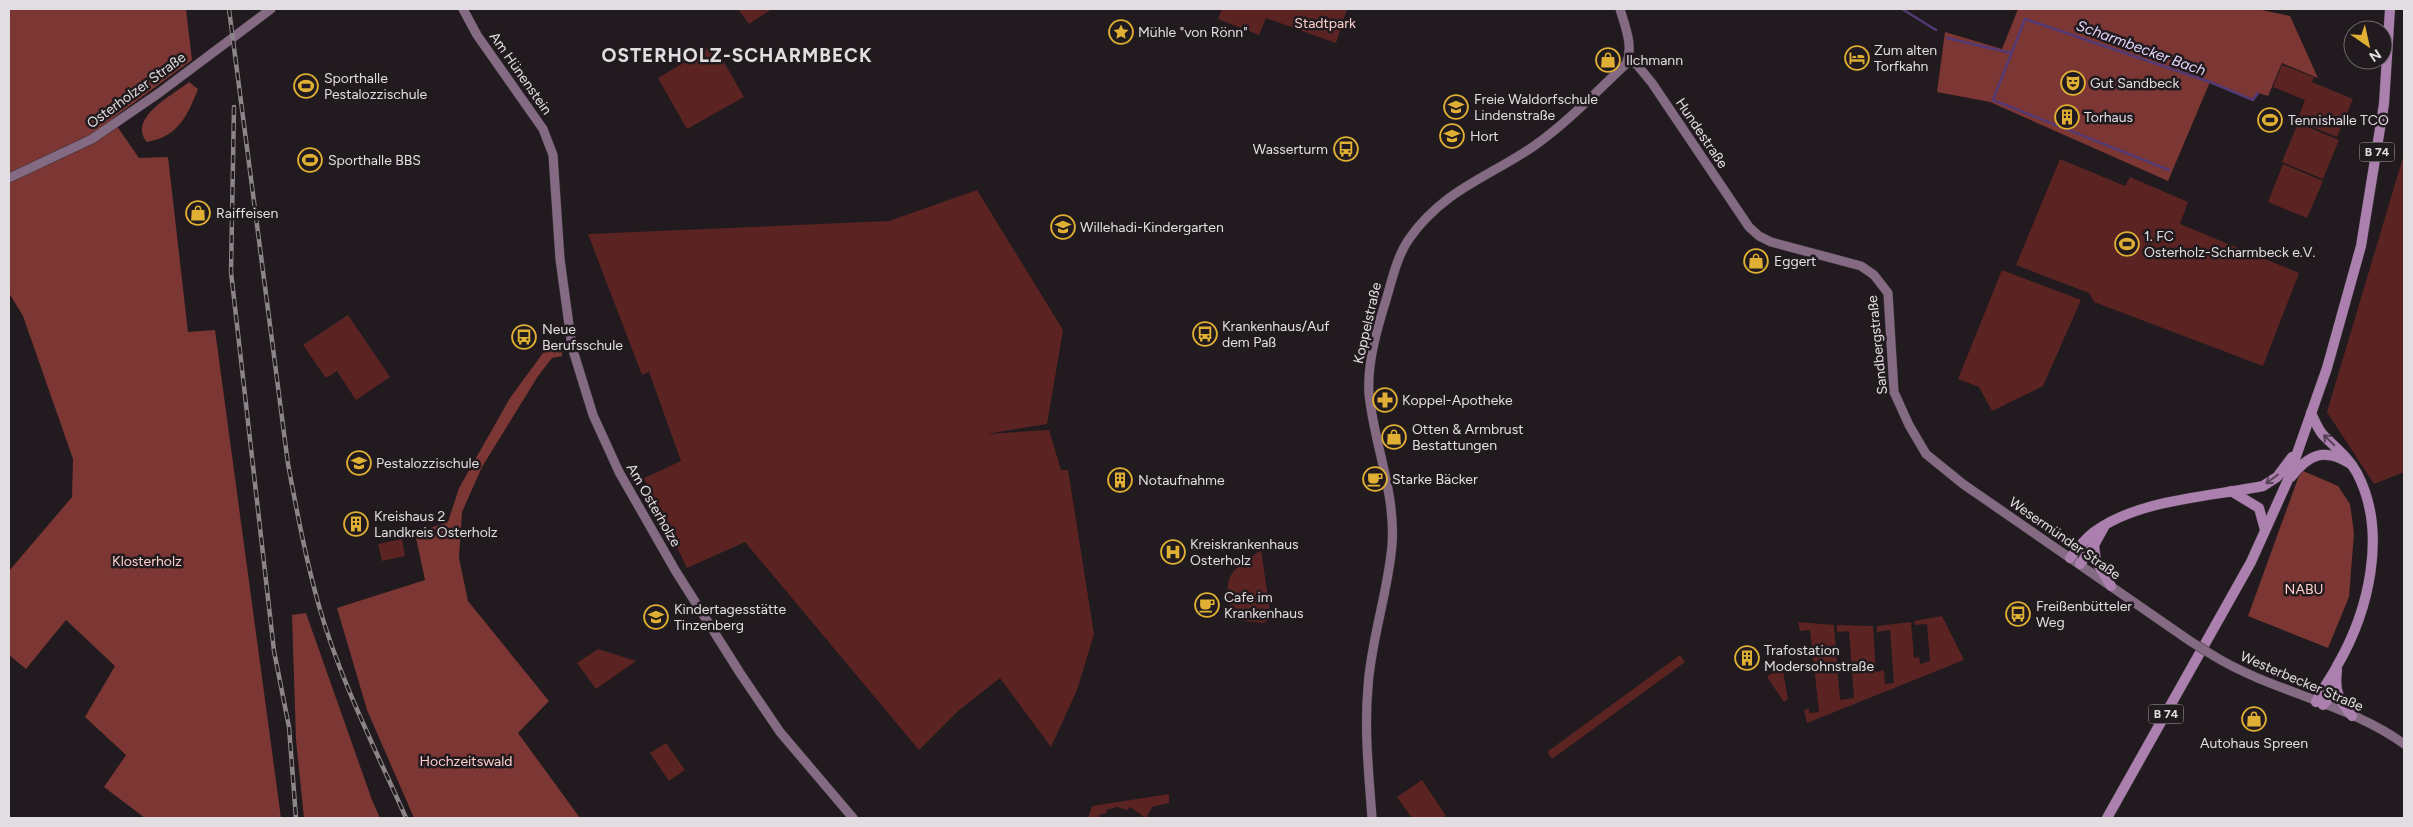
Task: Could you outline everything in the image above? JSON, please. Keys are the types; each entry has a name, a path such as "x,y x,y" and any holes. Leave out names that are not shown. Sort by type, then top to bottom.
{"main road":[{"name":"B 74","path":"2107,818 2250,562 2287,482 2300,446 2339,325 2368,212 2384,104 2390,9"},
{"path":"2311,413 2323,435 2340,451 2360,480 2368,510 2371,560 2367,595 2338,666 2320,703"},
{"path":"2070,558 2090,536 2104,526 2129,513 2263,486 2283,470 2300,446"},
{"path":"2287,482 2307,460 2316,456 2324,454 2350,464"},
{"path":"2231,491 2259,508 2265,530"},
{"path":"2080,564 2094,545 2104,526"},
{"path":"2094,545 2096,560 2111,586"},
{"path":"2320,703 2333,693 2338,666"},
{"path":"2335,686 2342,703 2352,716"}],"street":[{"name":"Osterholzer Straße","path":"9,178 92,139 159,93 271,9"},
{"name":"Am Hünenstein","path":"463,9 477,34 544,130 553,155"},
{"path":"1620,9 1630,46 1629,58"},
{"name":"Hundestraße","path":"1629,58 1652,83 1749,227"},
{"name":"Koppelstraße","path":"1372,818 1366,731 1368,683 1392,545 1391,513 1371,404 1369,373 1373,348 1392,279 1408,240 1442,202 1469,183 1533,146 1560,126 1626,64 1629,58"},
{"name":"Am Osterholze","path":"553,155 565,302 578,369 593,415 619,472 675,570 740,673 780,732 853,818"},
{"name":"Sandbergstraße","path":"1749,227 1759,236 1771,242 1861,266 1874,275 1884,286 1889,302 1891,368 1894,392 1909,425 1926,454"},
{"name":"Wesermünder Straße","path":"1926,454 1963,484 2190,641"},
{"name":"Westerbecker Straße","path":"2190,641 2250,676 2352,716 2404,744"}],"green space":[{"name":"Klosterholz","path":"9,9 186,9 192,60 112,119 139,158 168,157 188,332 215,330 281,818 145,818 104,787 126,755 85,717 115,666 66,620 26,669 9,655 9,571 72,497 73,459 23,316 9,293"},
{"path":"738,9 772,9 749,24"},
{"name":"Stadtpark","path":"1222,9 1347,9 1336,43 1266,18 1259,35 1218,19"},
{"path":"2018,9 2257,9 2290,16 2318,78 2282,63 2268,96 2258,93 2253,100 2210,82 2168,181 1990,102 1937,92 1945,32 2002,49"},
{"path":"714,45 744,97 687,129 658,78"},
{"path":"2282,65 2314,77 2312,82 2353,99 2337,137 2297,121 2305,100 2273,87"},
{"path":"189,82 198,89 186,116 167,135 147,142 142,133 143,124 147,116 163,100"},
{"path":"2298,123 2339,140 2323,179 2282,162"},
{"path":"2404,154 2404,472 2374,484 2327,412"},
{"name":"1. FC Osterholz-Scharmbeck e.V.","path":"2060,159 2125,186 2130,177 2188,202 2180,224 2299,273 2263,366 2094,302 2089,293 2016,265"},
{"path":"2283,164 2323,181 2307,218 2268,202"},
{"path":"977,190 1063,330 1047,424 986,434 1049,430 1061,470 1068,470 1094,634 1077,690 1051,747 1000,678 958,711 919,750 745,542 687,568 644,478 681,461 649,372 642,375 588,234 889,221"},
{"path":"2002,270 2081,300 2043,386 1992,411 1979,387 1958,379"},
{"path":"348,315 390,377 356,400 337,371 326,378 303,345"},
{"name":"Hochzeitswald","path":"562,345 562,356 552,358 538,376 482,467 462,512 459,558 468,601 549,701 518,733 580,818 414,818 367,710 337,608 425,580 415,533 448,522 459,488 510,398 543,353"},
{"name":"NABU","path":"2301,470 2338,486 2350,504 2354,533 2349,597 2328,648 2248,616"},
{"path":"402,539 405,556 382,561 378,544"},
{"path":"1261,550 1271,618 1264,623 1243,621 1232,616 1228,591 1229,583 1235,570"},
{"path":"306,613 380,818 304,818 296,740 292,615"},
{"path":"1942,616 1964,660 1807,723 1804,710 1809,709 1809,713 1819,712 1810,630 1800,631 1798,622 1834,625 1840,700 1854,698 1849,631 1837,632 1837,625 1873,626 1876,672 1884,670 1885,684 1894,683 1890,630 1877,632 1877,626 1911,622 1914,658 1919,657 1920,664 1930,661 1927,624 1915,625 1914,621"},
{"path":"598,649 636,661 596,689 577,663"},
{"path":"1680,655 1685,662 1552,759 1547,752"},
{"path":"1782,666 1788,699 1784,702 1767,677"},
{"path":"666,743 685,770 669,781 650,753"},
{"path":"1422,780 1446,816 1443,818 1412,818 1397,797"},
{"path":"1169,794 1169,803 1152,807 1146,818 1130,807 1127,810 1117,807 1106,810 1107,813 1099,815 1099,818 1088,818 1092,806"}],"waterway":[{"name":"Scharmbecker Bach","path":"1902,9 1936,30"},
{"name":"Scharmbecker Bach","path":"2169,170 1993,100 2025,19 2210,82 2253,100 2258,93"},
{"name":"Scharmbecker Bach","path":"1947,38 2011,53"}],"railway":[{"path":"229,9 288,464 298,518 327,633 359,714 406,818"},
{"path":"234,107 231,272 274,651 289,727 296,818"}],"place":[{"name":"Mühle \"von Rönn\"","path":"1121,32"},
{"name":"Zum alten Torfkahn","path":"1857,58"},
{"name":"Ilchmann","path":"1608,60"},
{"name":"Gut Sandbeck","path":"2073,83"},
{"name":"Sporthalle Pestalozzischule","path":"306,86"},
{"name":"Freie Waldorfschule Lindenstraße","path":"1456,107"},
{"name":"Torhaus","path":"2067,117"},
{"name":"Tennishalle TCO","path":"2270,120"},
{"name":"Hort","path":"1452,136"},
{"name":"Wasserturm","path":"1346,149"},
{"name":"Sporthalle BBS","path":"310,160"},
{"name":"Raiffeisen","path":"198,213"},
{"name":"Willehadi-Kindergarten","path":"1063,227"},
{"name":"1. FC Osterholz-Scharmbeck e.V.","path":"2127,244"},
{"name":"Eggert","path":"1756,261"},
{"name":"Krankenhaus/Auf dem Paß","path":"1205,334"},
{"name":"Neue Berufsschule","path":"524,337"},
{"name":"Koppel-Apotheke","path":"1385,400"},
{"name":"Otten & Armbrust Bestattungen","path":"1394,437"},
{"name":"Pestalozzischule","path":"359,463"},
{"name":"Starke Bäcker","path":"1375,479"},
{"name":"Notaufnahme","path":"1120,480"},
{"name":"Kreishaus 2 Landkreis Osterholz","path":"356,524"},
{"name":"Kreiskrankenhaus Osterholz","path":"1173,552"},
{"name":"Cafe im Krankenhaus","path":"1207,605"},
{"name":"Freißenbütteler Weg","path":"2018,614"},
{"name":"Kindertagesstätte Tinzenberg","path":"656,617"},
{"name":"Trafostation Modersohnstraße","path":"1747,658"},
{"name":"Autohaus Spreen","path":"2254,719"}],"district":[{"name":"OSTERHOLZ-SCHARMBECK","path":"737,55"}]}
